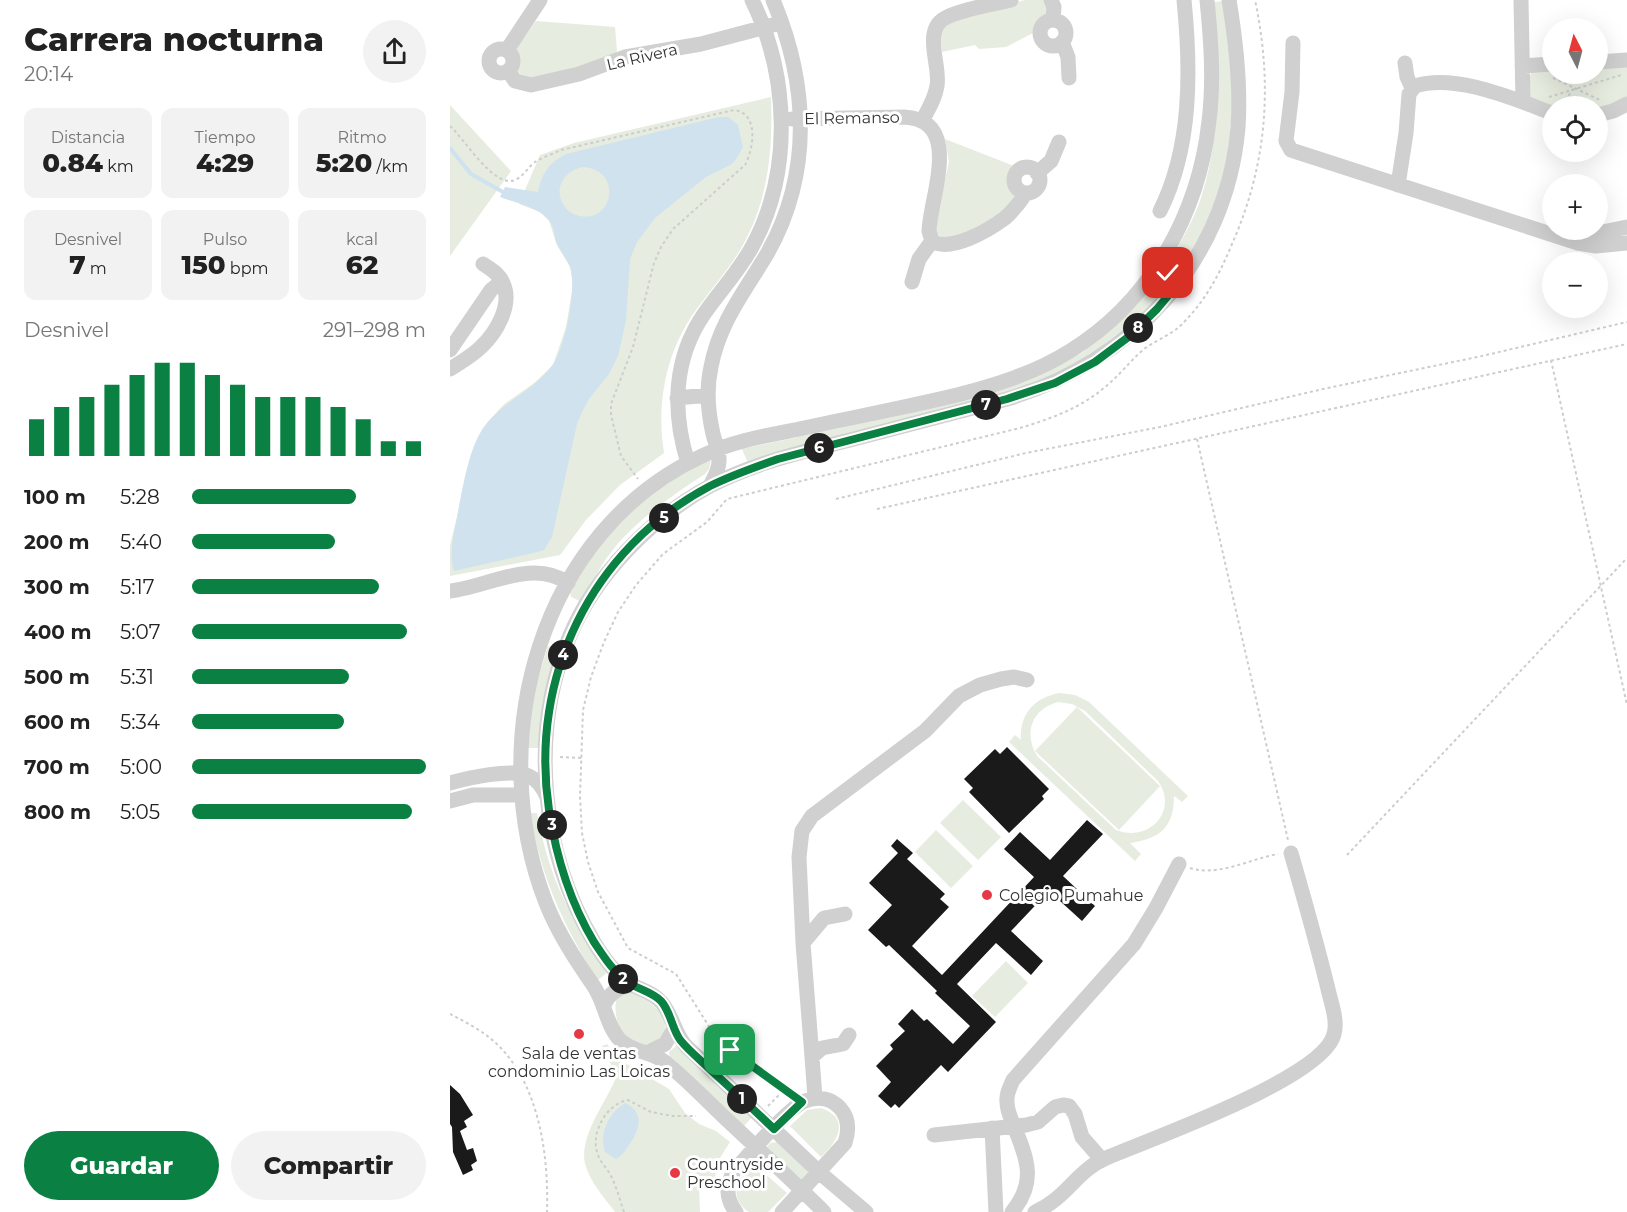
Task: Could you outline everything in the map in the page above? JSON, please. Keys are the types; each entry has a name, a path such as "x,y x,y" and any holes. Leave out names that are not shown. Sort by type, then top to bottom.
{"street":[{"path":"507,50 540,0"},
{"path":"688,463 679,428 677,398 682,364 693,332 746,258 765,218 777,173 781,119 777,73 764,28 752,0"},
{"path":"710,486 719,467 708,396 711,367 721,330 768,251 788,204 798,156 800,119 796,73 773,0"},
{"name":"El Remanso","path":"922,121 937,88 933,39 938,23 956,13 1011,0"},
{"path":"1052,0 1053,20 1043,25 1040,36 1048,45 1056,46 1062,42 1067,51 1069,78"},
{"path":"1160,211 1174,179 1186,113 1187,63 1184,0"},
{"path":"824,1212 667,1064 620,1040 611,1025 604,1005 565,942 546,902 528,838 522,795 522,730 533,666 558,602 589,548 620,512 651,486 688,463 747,440 958,394 1023,375 1071,351 1101,329 1125,306 1155,271 1177,235 1199,177 1209,121 1211,63 1207,0"},
{"path":"857,1209 686,1046 674,1029 668,1012 660,1001 621,977 608,962 578,910 557,850 548,799 545,755 547,725 557,675 568,639 598,587 633,545 661,519 710,486 784,457 1007,399 1055,383 1095,362 1119,344 1157,309 1177,285 1213,226 1233,160 1238,127 1238,91 1229,0"},
{"path":"1521,0 1526,103"},
{"name":"La Rivera","path":"508,71 519,83 531,85 570,76 626,57 701,44 782,23"},
{"path":"1293,43 1292,92 1286,141 1288,148 1542,231"},
{"path":"500,49 507,50 512,55 511,68 501,73 495,72 489,62 490,55 500,49"},
{"path":"1608,61 1627,60"},
{"path":"1187,63 1211,63"},
{"path":"1406,63 1407,77 1412,88"},
{"path":"1525,66 1542,65"},
{"path":"1398,185 1409,94 1412,88 1430,84 1474,87 1542,109"},
{"path":"1608,111 1623,106"},
{"name":"El Remanso","path":"781,119 904,117 922,121 936,136 940,155 929,227 932,241"},
{"path":"912,282 919,259 932,241 941,245 951,245 989,227 1012,212 1026,193 1016,187 1015,176 1023,168 1031,168 1037,173 1051,161 1059,142"},
{"path":"1608,231 1627,227"},
{"path":"1570,240 1596,246 1627,243"},
{"path":"450,369 472,355 496,330 502,316 505,290 502,281 493,270 483,264"},
{"path":"1155,271 1170,275 1177,285"},
{"path":"450,350 491,290 502,281"},
{"path":"677,398 708,396"},
{"path":"450,591 530,573 549,574 568,582"},
{"path":"558,602 572,607 579,617"},
{"path":"546,628 556,637 568,639"},
{"path":"808,1100 812,1057 799,857 802,831 812,816 925,731 959,696 1001,679 1014,677 1027,680"},
{"path":"450,783 484,776 521,774 536,780 548,799"},
{"path":"450,801 473,795 522,795"},
{"path":"1035,1212 1061,1197 1083,1173 1102,1160 1221,1112 1292,1074 1321,1056 1327,1049 1335,1031 1335,1020 1322,962 1291,853"},
{"path":"1012,1212 1024,1191 1028,1175 1027,1160 1006,1102 1013,1080 1134,944 1179,864"},
{"path":"803,943 824,918 845,914"},
{"path":"604,1005 609,996 618,988 633,985"},
{"path":"647,1053 665,1044 672,1036 674,1029"},
{"path":"812,1057 822,1048 843,1044 849,1035"},
{"path":"736,1212 728,1197 728,1182 735,1170 774,1129 808,1100 828,1100 845,1116 847,1136 841,1149 782,1212"},
{"path":"934,1135 1038,1122 1055,1107 1063,1105 1069,1106 1075,1114 1082,1137 1102,1160"},
{"path":"992,1128 996,1212"}],"path":[{"path":"808,1100 786,1089 747,1063 715,1036 676,974 633,952 626,945 604,906 588,862 580,814 583,710 591,677 607,635 627,597 663,554 707,522 727,500 1010,431 1054,417 1098,393 1145,349 1184,323 1218,277 1242,221 1257,174 1265,102 1261,40 1255,0"},
{"path":"1525,66 1574,88 1623,106"},
{"path":"1526,103 1627,73"},
{"path":"1569,96 1574,88"},
{"path":"450,126 460,134 489,171 504,180 513,181 525,173 534,162 561,150 734,110 740,110 749,120 752,132 750,153 745,165 674,229 661,247 654,263 633,347 610,409 621,456 638,479"},
{"path":"836,499 1026,453 1160,427 1627,322"},
{"path":"877,509 1627,344"},
{"path":"1551,360 1627,705"},
{"path":"1179,864 1196,870 1208,871 1263,857 1291,853 1197,439"},
{"path":"748,487 749,493"},
{"path":"1347,855 1627,558"},
{"path":"556,757 581,758"},
{"path":"450,1014 487,1035 515,1065 526,1086 542,1138 547,1174 548,1212"},
{"path":"766,1107 786,1089"},
{"path":"624,1212 610,1174 597,1152 598,1128 605,1115 612,1107 628,1100 651,1112 673,1116 696,1116"}],"shaded area":[{"path":"1025,0 1047,0 1048,15 1037,25 1035,32 1006,47 979,49 975,45 942,52 940,32 954,19"},
{"path":"1223,1 1230,57 1232,101 1227,153 1222,179 1204,229 1176,272 1172,272 1166,267 1198,207 1208,174 1217,101 1214,2"},
{"path":"536,21 615,27 617,51 614,56 541,79 525,78 517,73 517,47"},
{"path":"1627,64 1627,99 1608,106 1608,96 1542,96 1542,102 1530,98 1528,78 1533,71 1542,70 1542,84 1608,84 1608,65"},
{"path":"771,97 770,150 761,203 743,245 696,310 677,343 666,378 663,397 661,415 664,453 620,485 586,520 560,555 450,576 450,545 474,447 483,428 503,405 534,383 553,365 566,327 573,285 570,267 557,245 549,221 540,212 519,204 540,155 574,143"},
{"path":"450,105 511,171 450,256"},
{"path":"945,139 1014,166 1010,183 1016,198 1000,216 964,234 948,239 937,235 935,225 949,162"},
{"path":"1155,281 1163,281 1167,289 1146,312 1085,359 1024,387 747,461 742,449 906,414 1053,368 1083,352 1103,336"},
{"path":"711,460 705,474 653,510 618,543 580,601 571,597 570,592 593,553 620,522 649,496 680,474"},
{"path":"548,646 557,648 557,652 539,748 526,748 531,701"},
{"path":"1060,693 1075,695 1089,702 1188,796 1182,802 1174,796 1168,823 1157,835 1130,843 1141,854 1135,861 1009,742 1015,735 1021,740 1023,722 1030,708 1051,695","holes":["1058,702 1072,704 1085,711 1158,781 1164,792 1165,803 1163,813 1149,828 1128,833 1116,830 1037,756 1031,739 1032,723 1036,716 1049,705"]},
{"path":"1077,707 1160,786 1119,830 1035,751"},
{"path":"963,800 1001,837 978,860 940,823"},
{"path":"530,813 537,813 548,859 563,897 582,933 608,972 598,980 574,941 555,900 540,858"},
{"path":"936,830 973,866 951,888 915,852"},
{"path":"1006,961 1028,983 995,1017 972,996"},
{"path":"631,992 651,1004 662,1015 666,1029 664,1037 646,1045 631,1041 625,1035 617,1021 616,1005 617,998"},
{"path":"607,1044 618,1059 669,1089 685,1113 730,1142 718,1161 713,1188 701,1189 699,1185 700,1212 615,1212 590,1177 585,1164 586,1142 617,1073 602,1051 602,1046"},
{"path":"676,1046 752,1117 744,1126 670,1058 669,1052"},
{"path":"821,1108 836,1118 839,1131 821,1157 790,1126 807,1110"},
{"path":"777,1142 809,1173 802,1180 767,1147 770,1143"},
{"path":"754,1164 787,1193 768,1212 749,1212 738,1200 737,1188"}],"water":[{"path":"719,117 728,117 738,125 743,147 732,164 706,177 655,218 637,242 630,259 626,320 618,356 609,374 589,399 577,424 552,537 544,550 454,571 452,544 465,475 473,448 491,418 535,383 551,367 561,348 571,305 571,270 556,242 551,222 533,209 500,197 505,187 538,192 547,169 566,154","holes":["583,167 596,170 609,186 606,205 600,212 591,216 573,214 562,202 561,184 572,171"]},
{"path":"625,1103 636,1111 639,1122 633,1139 622,1155 616,1159 605,1152 604,1131 614,1112"}],"building":[{"path":"1007,747 1049,789 1042,796 1044,799 1009,833 969,792 973,788 964,779 995,749 1000,754"},
{"path":"1087,820 1103,834 1063,876 1095,906 1082,921 1049,891 1011,931 1043,961 1031,975 996,943 957,984 996,1022 948,1072 941,1065 899,1108 895,1104 891,1108 878,1096 891,1082 876,1066 893,1049 890,1045 905,1031 898,1024 912,1009 924,1021 927,1019 953,1044 970,1026 889,945 886,947 868,930 892,905 869,883 898,853 891,846 897,839 913,853 907,859 945,894 940,899 949,907 912,946 942,975 1034,877 1004,849 1020,832 1050,860"},
{"path":"450,1085 460,1094 473,1115 464,1121 467,1127 460,1131 467,1150 473,1148 477,1161 471,1165 473,1170 463,1175 453,1152"}],"waterway":[{"path":"450,148 471,174 503,192"}],"place":[{"name":"Colegio Pumahue","path":"987,895"},
{"name":"Sala de ventas condominio Las Loicas","path":"579,1034"},
{"name":"Countryside Preschool","path":"675,1173"}],"route":[{"path":"730,1050 802,1102 774,1129 681,1041 666,1008 660,1001 621,977 614,969 588,931 562,869 548,799 545,755 553,689 568,639 579,617 598,587 633,545 661,519 710,486 778,459 1007,399 1055,383 1095,362 1142,324 1177,285 1168,273"}]}
